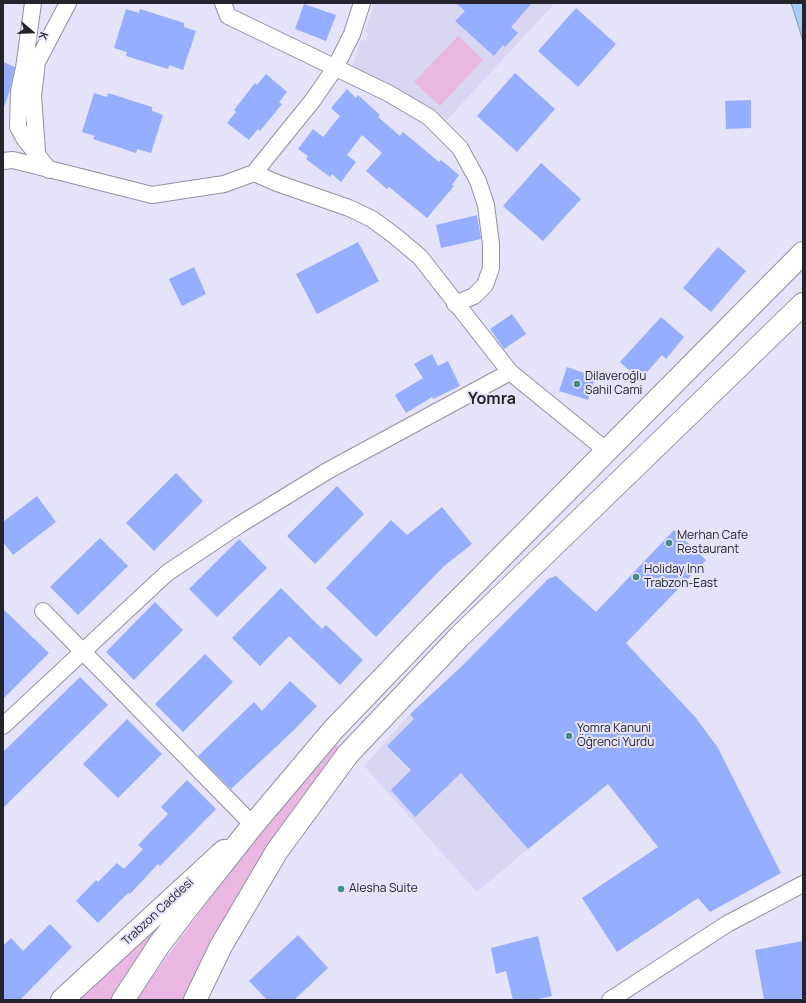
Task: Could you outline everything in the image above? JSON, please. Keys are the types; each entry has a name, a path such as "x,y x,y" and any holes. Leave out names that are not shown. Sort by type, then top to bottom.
{"main road":[{"path":"123,1000 159,945 253,825 338,724 425,634 803,253"},
{"path":"195,1000 221,946 277,851 348,754 459,637 803,304"},
{"name":"Trabzon Caddesi","path":"62,1000 253,825"},
{"path":"209,1000 221,946"}],"street":[{"path":"33,3 24,68 19,91 17,114 18,127 24,138 49,170"},
{"path":"36,152 33,102 34,78 37,62 68,3"},
{"path":"224,3 228,16 388,94 429,117 460,148 478,181 486,205 491,244 491,268 485,285 474,296 455,304"},
{"path":"3,161 13,160 152,195 224,184 254,173 313,100 336,68 352,34 362,3"},
{"path":"254,173 277,183 349,208 372,219 420,257 455,304 510,372 607,451"},
{"path":"3,726 81,651 167,573 240,525 329,470 510,372"},
{"path":"43,611 253,825"},
{"path":"610,1000 727,924 803,884"}],"shaded area":[{"path":"375,3 555,3 444,123 351,69 361,40 365,41 368,34 365,31"},
{"path":"458,36 483,60 440,106 414,82"},
{"path":"410,714 528,849 477,892 364,766"},
{"path":"336,744 341,750 188,1000 135,1000 267,821"},
{"path":"189,894 114,1000 77,1000"}],"water":[{"path":"791,3 803,3 803,41 792,6"}],"building":[{"path":"456,3 532,3 511,27 518,33 505,47 503,45 494,56 455,21 465,11"},
{"path":"304,4 336,15 326,41 295,29"},
{"path":"576,8 616,44 578,87 538,51"},
{"path":"126,9 139,13 140,9 184,23 184,27 196,31 183,70 169,65 168,69 126,56 127,52 114,48"},
{"path":"3,62 15,67 4,107"},
{"path":"515,73 555,109 517,152 477,116"},
{"path":"266,74 287,92 279,102 282,104 260,131 258,129 249,140 227,123 236,112 234,110 255,83 257,85"},
{"path":"347,89 356,98 358,95 380,115 378,117 400,136 403,132 439,162 441,160 459,175 452,185 454,186 427,218 389,187 387,189 366,171 382,153 362,135 347,155 356,162 341,182 332,174 330,177 306,159 308,156 298,149 313,129 323,137 340,116 331,108"},
{"path":"94,93 107,97 108,93 152,107 152,111 163,115 151,153 137,149 136,153 93,139 95,136 82,132"},
{"path":"751,100 751,128 726,129 725,101"},
{"path":"541,163 581,199 543,241 503,206"},
{"path":"477,215 481,239 441,248 436,225"},
{"path":"358,242 379,281 317,314 296,274"},
{"path":"718,247 746,271 711,312 683,288"},
{"path":"194,267 206,294 182,306 169,279"},
{"path":"512,314 526,334 504,349 490,329"},
{"path":"661,317 684,337 666,359 662,355 640,380 620,362"},
{"path":"432,354 438,366 448,361 460,386 433,399 432,397 406,413 395,395 423,378 414,364"},
{"name":"Dilaveroğlu Sahil Cami","path":"567,367 596,377 588,400 559,391"},
{"path":"176,473 203,501 154,551 126,523"},
{"path":"337,486 364,514 315,564 287,536"},
{"path":"37,496 56,522 13,555 3,542 3,522"},
{"path":"442,507 472,544 443,567 376,637 326,588 391,520 407,535"},
{"name":"Yomra Kanuni Öğrenci Yurdu","path":"674,530 706,560 626,643 696,718 718,748 781,873 710,912 698,898 617,952 582,898 658,847 608,784 528,849 461,773 415,817 391,790 411,770 387,746 414,719 410,714 461,667 548,579 556,576 596,612"},
{"path":"100,538 128,566 78,615 50,587"},
{"path":"239,539 267,568 217,617 189,589"},
{"path":"281,588 322,629 326,625 363,660 340,685 289,636 260,666 232,638"},
{"path":"155,602 183,630 134,680 106,652"},
{"path":"3,609 49,653 3,699"},
{"path":"205,654 233,682 183,732 155,704"},
{"path":"80,677 108,705 3,808 3,752"},
{"path":"290,681 317,706 294,730 231,789 198,756 254,702 262,711"},
{"path":"127,719 162,754 118,798 83,764"},
{"path":"187,780 216,809 160,866 158,864 130,894 128,893 98,923 76,901 96,880 98,882 117,863 124,869 143,849 138,845 168,814 161,807"},
{"path":"50,924 72,947 20,1000 3,1000 3,946 11,938 23,951"},
{"path":"298,935 328,968 294,1000 267,1000 249,981"},
{"path":"538,936 552,996 534,1000 513,1000 506,971 496,974 491,948"},
{"path":"803,941 803,998 793,1000 764,1000 755,950"}],"place":[{"name":"Dilaveroğlu Sahil Cami","path":"577,384"},
{"name":"Merhan Cafe Restaurant","path":"669,543"},
{"name":"Holiday Inn Trabzon-East","path":"636,577"},
{"name":"Yomra Kanuni Öğrenci Yurdu","path":"569,736"},
{"name":"Alesha Suite","path":"341,889"}],"district":[{"name":"Yomra","path":"492,400"}]}
